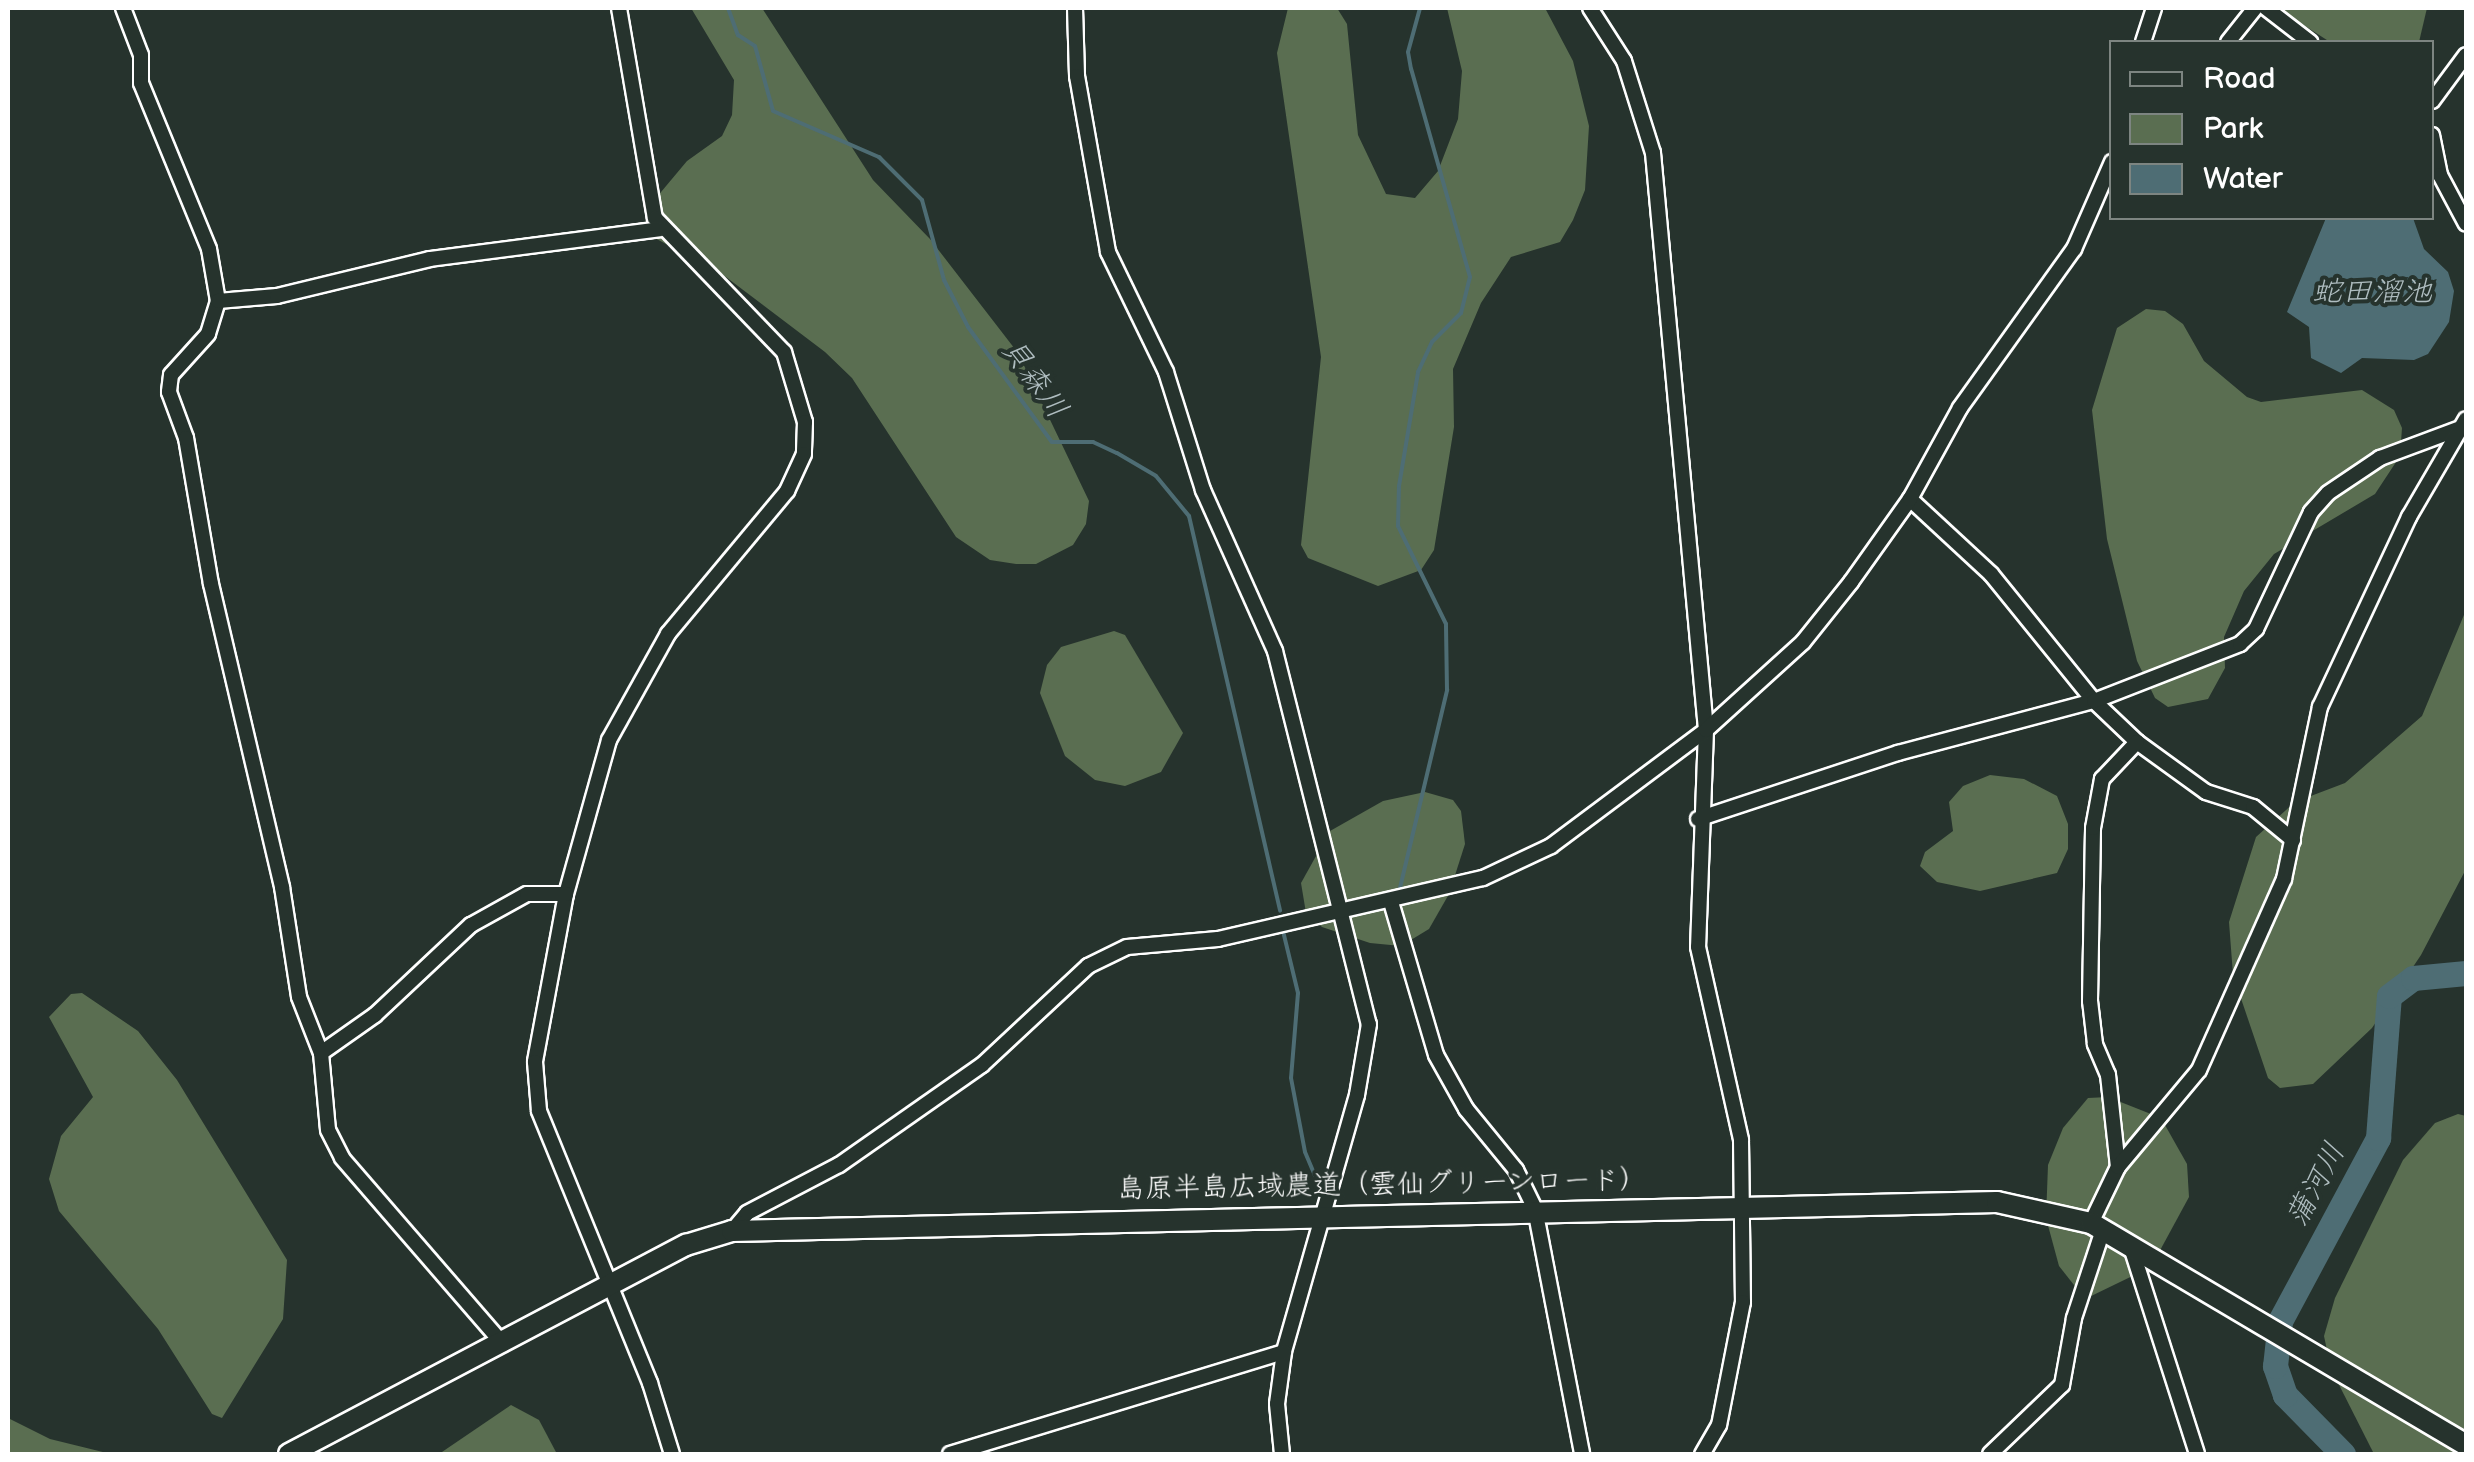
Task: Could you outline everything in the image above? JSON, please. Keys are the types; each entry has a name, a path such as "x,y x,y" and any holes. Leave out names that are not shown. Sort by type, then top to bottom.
{"street":[{"path":"124,8 141,54 141,82 209,249 218,301 208,334 171,376 169,392 186,438 210,584 282,887 298,997 320,1053 328,1130 342,1158 503,1344"},
{"path":"620,8 651,206 660,229 784,352 800,387 804,454 787,490 668,634 630,698 592,788 566,894 532,1085 672,1454"},
{"path":"1075,8 1078,76 1108,252 1166,372 1202,490 1275,651 1337,909 1362,976 1369,1024 1324,1213 1284,1352 1277,1404 1282,1454"},
{"path":"1590,8 1624,61 1654,153 1706,730 1698,819 1698,947 1741,1140 1742,1302 1719,1426 1702,1454"},
{"path":"2144,40 2154,8"},
{"path":"2230,40 2255,8"},
{"path":"2266,8 2307,40"},
{"path":"2434,97 2466,55"},
{"path":"2434,146 2440,175 2466,224"},
{"path":"732,1231 747,1213 839,1165 982,1065 1088,966 1127,947 1218,939 1337,909 1391,902 1524,862 1706,730 1802,642 1910,499 1960,408 2074,249 2109,169"},
{"path":"218,301 277,296 430,259 660,229"},
{"path":"1698,819 1898,753 2094,701 2240,644 2256,629 2312,512 2328,493 2380,458 2462,424"},
{"path":"1990,1454 2062,1385 2097,1227 2118,1167 2199,1070 2270,916 2292,840 2320,707 2462,424"},
{"path":"1910,499 1991,574 2094,701 2137,742 2206,792 2254,806 2292,840"},
{"path":"2118,1167 2108,1075 2095,1044 2090,1001 2093,828 2102,779 2137,742"},
{"path":"320,1053 375,1015 471,926 528,894 566,894"},
{"path":"1391,902 1436,1055 1466,1109 1516,1170 1534,1209 1582,1454"},
{"name":"島原半島広域農道（雲仙グリーンロード）","path":"289,1454 686,1244 732,1231 1324,1213 1997,1202 2097,1227 2466,1445"},
{"path":"2130,1246 2198,1454"},
{"path":"950,1454 1284,1352"}],"green space":[{"path":"691,8 762,8 873,180 930,239 1018,353 1089,501 1086,524 1073,545 1036,564 1016,564 990,560 956,537 852,378 825,352 722,274 651,236 656,198 687,161 722,136 732,115 734,80"},
{"path":"1288,8 1337,8 1347,24 1358,135 1386,194 1415,198 1438,171 1458,119 1462,71 1447,8 1545,8 1573,61 1589,126 1585,190 1573,220 1560,242 1511,257 1481,303 1453,369 1454,427 1434,550 1421,570 1378,586 1308,558 1301,545 1321,357 1277,53"},
{"path":"2277,8 2427,8 2419,40 2327,40"},
{"path":"2146,309 2165,311 2183,324 2204,361 2247,397 2261,402 2362,390 2394,410 2402,428 2400,456 2375,494 2274,554 2244,591 2224,637 2225,668 2208,699 2168,707 2155,698 2137,661 2107,539 2092,410 2117,328"},
{"path":"2466,610 2466,869 2421,955 2372,1028 2313,1084 2280,1088 2268,1078 2233,975 2229,922 2256,837 2295,802 2345,783 2422,716"},
{"path":"1114,631 1125,635 1183,733 1161,772 1125,786 1095,780 1065,756 1040,693 1047,665 1061,647"},
{"path":"1990,775 2024,779 2057,796 2068,824 2068,849 2057,873 1980,891 1937,882 1920,866 1925,852 1953,831 1949,802 1963,786"},
{"path":"1425,792 1453,800 1461,811 1465,844 1449,894 1429,929 1401,946 1370,943 1322,927 1306,913 1301,883 1330,831 1383,801"},
{"path":"82,993 138,1031 177,1080 287,1260 283,1319 222,1418 212,1414 158,1329 59,1211 49,1179 61,1136 93,1097 49,1017 71,994"},
{"path":"2108,1097 2161,1118 2187,1164 2189,1197 2151,1267 2085,1299 2059,1266 2046,1218 2048,1165 2063,1128 2088,1098"},
{"path":"2458,1114 2466,1116 2466,1454 2374,1454 2331,1369 2324,1336 2335,1298 2403,1160 2435,1123"},
{"path":"511,1405 539,1420 557,1454 439,1454"},
{"path":"8,1418 50,1439 111,1454 8,1454"}],"water":[{"name":"蛇田溜池","path":"2325,220 2414,220 2424,249 2448,272 2454,291 2449,322 2428,354 2414,360 2362,358 2341,373 2311,358 2309,327 2287,312"}],"waterway":[{"name":"貝森川","path":"728,8 738,35 755,46 773,111 879,157 922,200 944,280 968,327 1052,442 1093,442 1117,453 1156,476 1189,516 1280,911"},
{"path":"1399,892 1447,690 1446,624 1398,526 1399,486 1418,372 1432,342 1461,313 1470,277 1411,69 1408,52 1420,8"},
{"name":"貝森川","path":"1283,931 1298,993 1291,1078 1305,1152 1321,1190"},
{"name":"蒲河川","path":"2343,1454 2285,1395 2275,1366 2280,1321 2378,1138 2389,996 2413,978 2466,973"}]}
